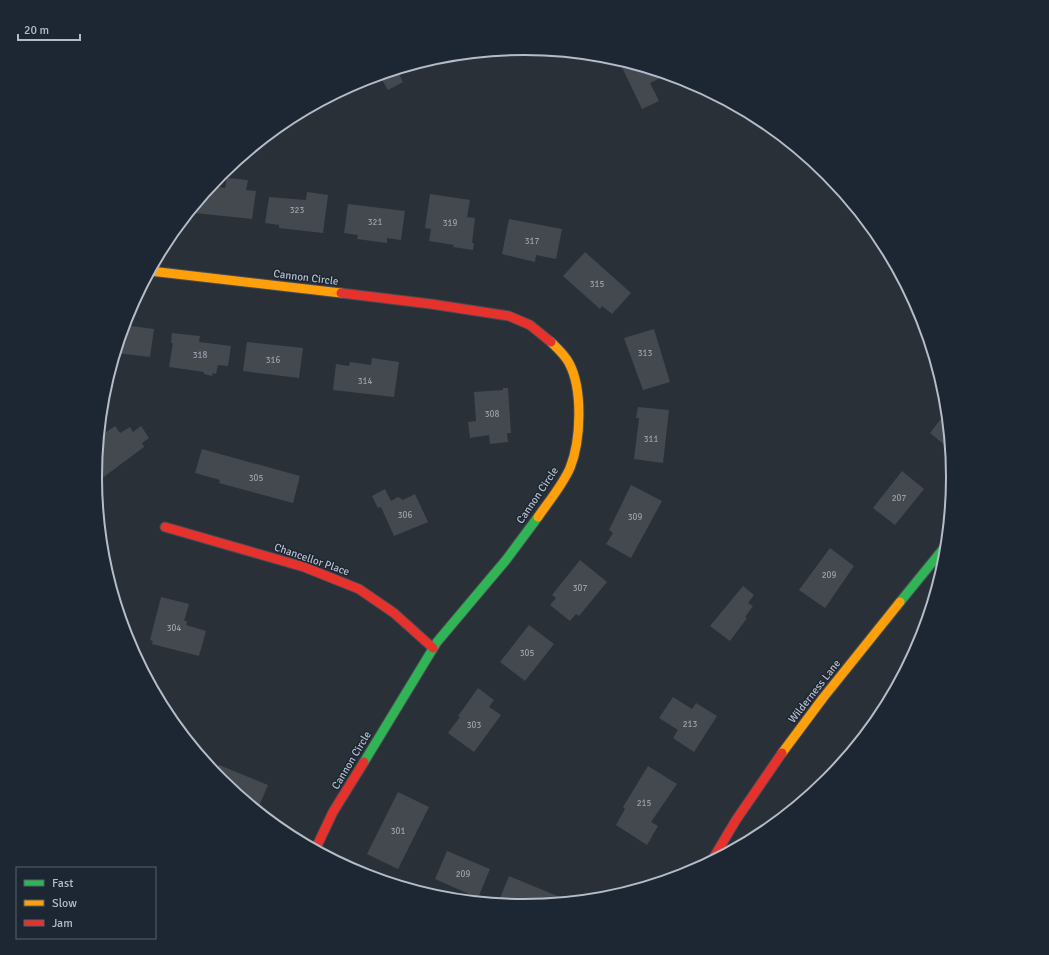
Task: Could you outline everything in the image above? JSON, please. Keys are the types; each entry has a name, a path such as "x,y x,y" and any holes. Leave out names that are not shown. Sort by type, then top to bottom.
{"street":[{"name":"Cannon Circle","path":"157,271 423,303 509,316 530,325 549,338 569,363 576,385 579,409 576,443 570,467 561,485 506,560 433,648 333,812 317,845"},
{"name":"Chancellor Place","path":"165,527 304,567 359,589 394,613 433,648"},
{"name":"Wilderness Lane","path":"718,852 763,779 807,718 940,553"}],"building":[{"path":"621,66 661,77 650,83 659,101 642,109"},
{"path":"399,74 403,82 388,90 382,80"},
{"path":"227,178 248,180 246,190 256,191 252,219 195,213 218,187 225,188"},
{"path":"307,192 328,195 323,233 279,228 279,225 265,223 269,197 306,200"},
{"path":"430,194 470,200 467,217 475,218 472,243 474,243 473,250 429,241 431,229 425,228"},
{"path":"348,204 405,211 401,240 387,238 387,243 357,239 358,235 344,233"},
{"path":"509,219 562,229 556,259 536,255 535,262 502,254"},
{"path":"585,252 631,293 612,314 602,306 600,309 563,276"},
{"path":"130,326 154,329 150,357 120,354"},
{"path":"654,329 670,382 643,390 624,338"},
{"path":"172,333 200,336 199,342 231,346 228,366 218,365 216,374 213,373 212,376 204,374 204,372 169,367 173,343 171,343"},
{"path":"247,342 303,348 299,378 243,371"},
{"path":"372,358 399,362 394,397 333,390 336,364 349,366 350,362 371,365"},
{"path":"503,388 508,388 511,433 507,433 508,442 490,444 489,435 470,438 468,422 476,421 474,392 503,390"},
{"path":"638,407 669,410 663,463 634,459 639,418 636,418"},
{"path":"942,417 946,446 930,433"},
{"path":"115,426 120,433 130,427 133,432 141,426 149,438 142,443 144,447 102,478 103,450 105,433"},
{"path":"202,449 300,476 293,503 219,483 220,480 195,473"},
{"path":"902,471 924,489 895,525 873,508"},
{"path":"631,485 662,501 631,558 606,544 613,533 609,530"},
{"path":"385,489 391,501 398,497 403,500 415,494 428,522 394,536 381,507 378,508 372,496"},
{"path":"830,548 854,566 825,608 799,590"},
{"path":"580,560 607,582 579,616 576,614 570,621 550,605 556,598 552,595"},
{"path":"743,586 754,595 748,603 753,606 745,617 747,618 730,641 710,626"},
{"path":"161,597 189,604 184,621 187,621 186,625 206,631 199,656 152,644 153,641 150,640"},
{"path":"529,625 554,644 525,681 500,662"},
{"path":"478,688 494,700 489,707 501,715 474,752 448,733"},
{"path":"673,697 692,709 696,703 717,716 694,752 673,738 678,730 659,718"},
{"path":"219,765 268,785 259,806 246,795 218,768"},
{"path":"648,766 677,784 651,822 658,826 647,845 616,825 625,809 623,807"},
{"path":"398,792 429,807 398,869 367,854"},
{"path":"447,851 490,869 478,897 435,879"},
{"path":"509,876 562,898 524,900 500,899"}],"traffic: fast":[{"path":"364,762 437,642 506,560 538,517"},
{"path":"900,602 940,553"}],"traffic: slow":[{"path":"156,272 341,293"},
{"path":"538,517 567,475 574,457 578,430 579,415 577,387 574,374 565,357 551,342"},
{"path":"782,753 823,698 900,602"}],"traffic: jam":[{"path":"341,293 431,304 509,316 530,325 551,342"},
{"path":"165,527 304,567 359,589 394,613 433,648"},
{"path":"716,853 736,820 782,753"},
{"path":"317,845 333,812 364,762"}]}
